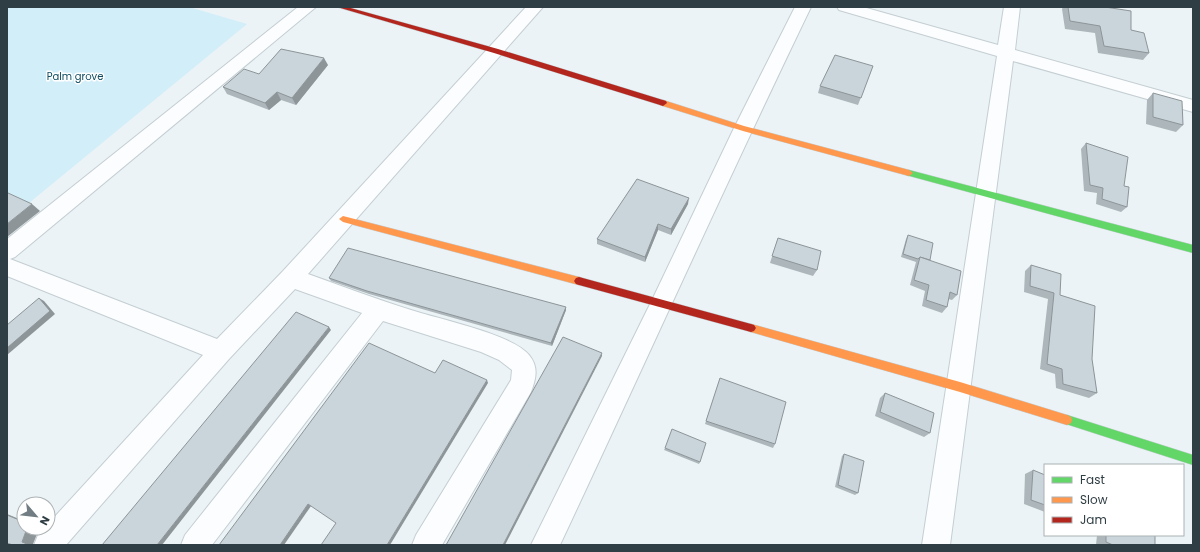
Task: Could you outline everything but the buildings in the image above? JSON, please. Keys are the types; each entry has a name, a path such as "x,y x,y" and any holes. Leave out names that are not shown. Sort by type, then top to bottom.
{"street":[{"path":"7,251 308,7"},
{"path":"340,7 496,51 743,128 1193,249"},
{"path":"48,545 221,351 291,278 535,7"},
{"path":"545,545 662,303 743,128 803,7"},
{"path":"845,7 1193,106"},
{"path":"936,545 960,387 985,193 1012,7"},
{"path":"343,219 662,303 960,387 1193,460"},
{"path":"7,267 221,351"},
{"path":"291,278 378,310 494,347 518,359 524,369 522,384 426,545"},
{"path":"195,545 378,310"}],"green space":[{"name":"Palm grove","path":"7,7 189,7 247,24 7,221"}],"traffic: fast":[{"path":"909,173 1193,249"},
{"path":"1067,420 1193,460"}],"traffic: slow":[{"path":"663,103 743,128 909,173"},
{"path":"343,219 579,281"},
{"path":"751,328 960,387 1067,420"}],"traffic: jam":[{"path":"340,7 496,51 663,103"},
{"path":"579,281 751,328"}]}
